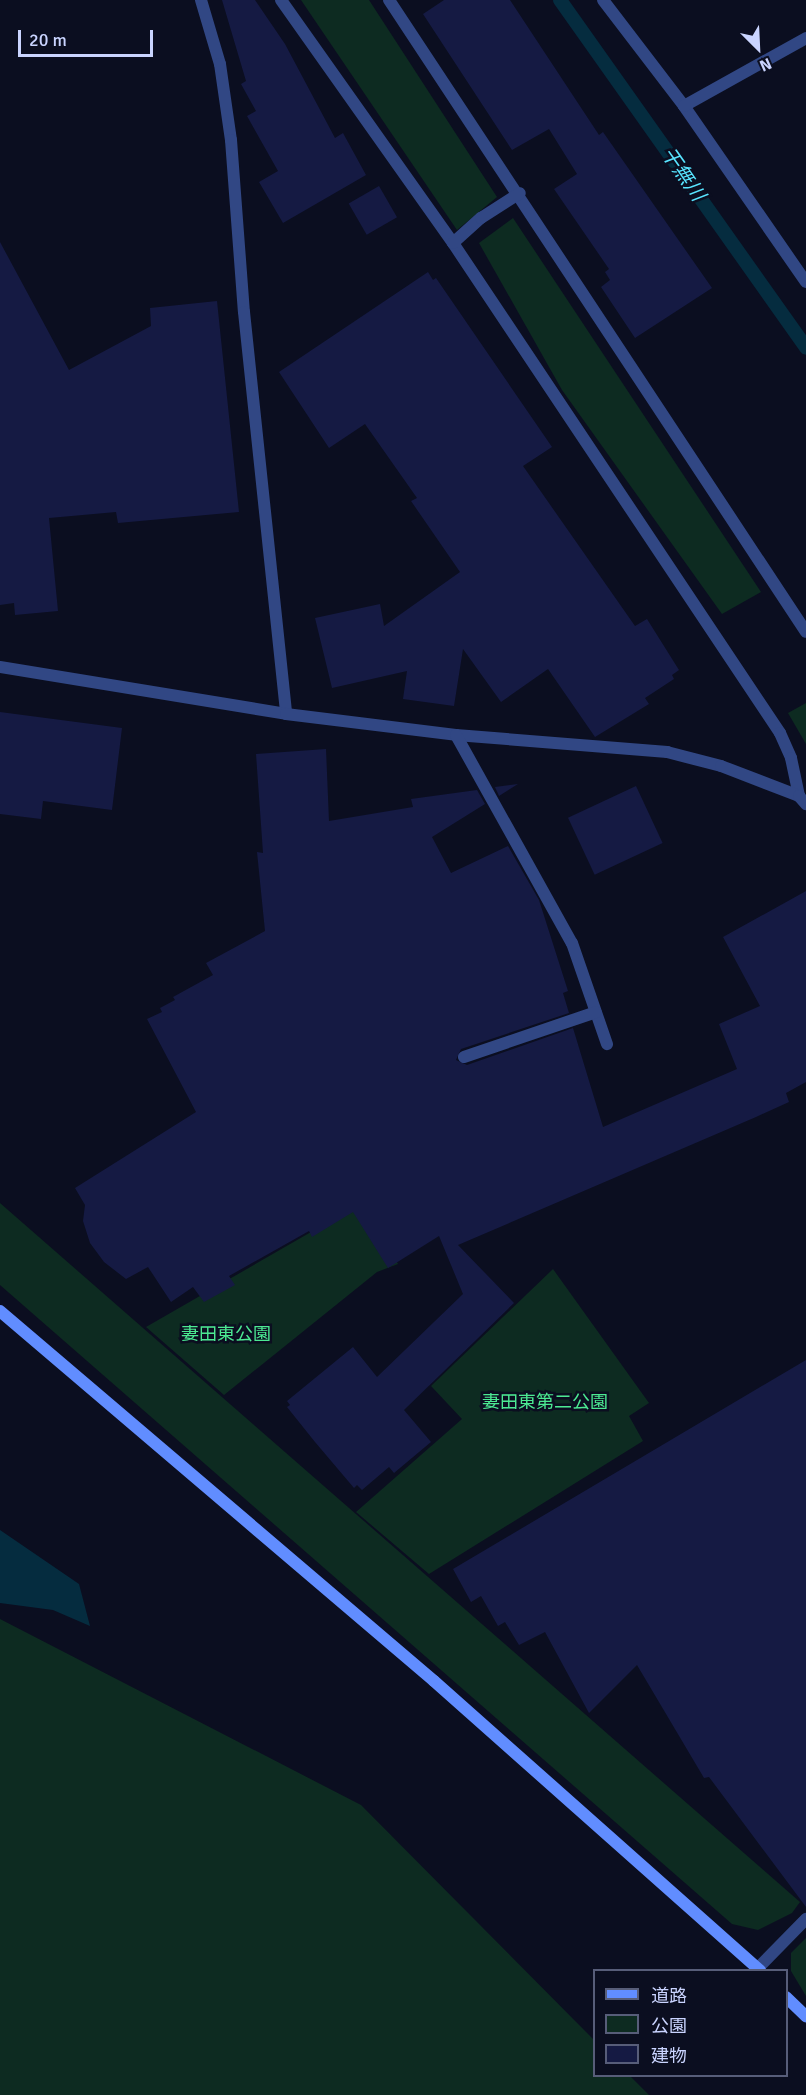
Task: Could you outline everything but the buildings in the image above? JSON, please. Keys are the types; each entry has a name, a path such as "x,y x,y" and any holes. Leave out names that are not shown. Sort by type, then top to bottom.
{"street":[{"path":"201,0 220,64 231,140 244,312 286,714"},
{"path":"280,0 453,243 780,733 791,758 802,800"},
{"path":"389,0 520,193 806,633"},
{"path":"603,0 684,106 806,282"},
{"path":"684,106 806,38"},
{"path":"453,243 481,218 520,193"},
{"path":"0,667 286,714 456,735 667,752 721,766 802,800"},
{"path":"456,735 572,943 607,1044"},
{"path":"464,1057 596,1012"},
{"path":"0,1311 434,1681 758,1969"},
{"path":"760,1969 806,1919"},
{"path":"788,1999 806,2016"}],"green space":[{"path":"301,0 369,0 497,197 457,230"},
{"path":"513,218 761,592 722,614 562,390 479,243"},
{"path":"806,703 806,744 788,713"},
{"name":"妻田東公園","path":"365,1201 398,1264 377,1272 224,1395 146,1327"},
{"path":"0,1203 800,1902 792,1913 758,1930 732,1924 0,1285"},
{"name":"妻田東第二公園","path":"553,1269 649,1403 629,1416 643,1441 429,1574 356,1512 462,1419 431,1386"},
{"path":"0,1619 361,1805 593,2039 593,2077 631,2077 649,2095 0,2095"},
{"path":"806,1938 806,1996 791,1971 791,1953"}],"water":[{"path":"0,1530 79,1584 90,1626 53,1610 0,1603"}],"waterway":[{"name":"干無川","path":"560,0 806,348"}]}
